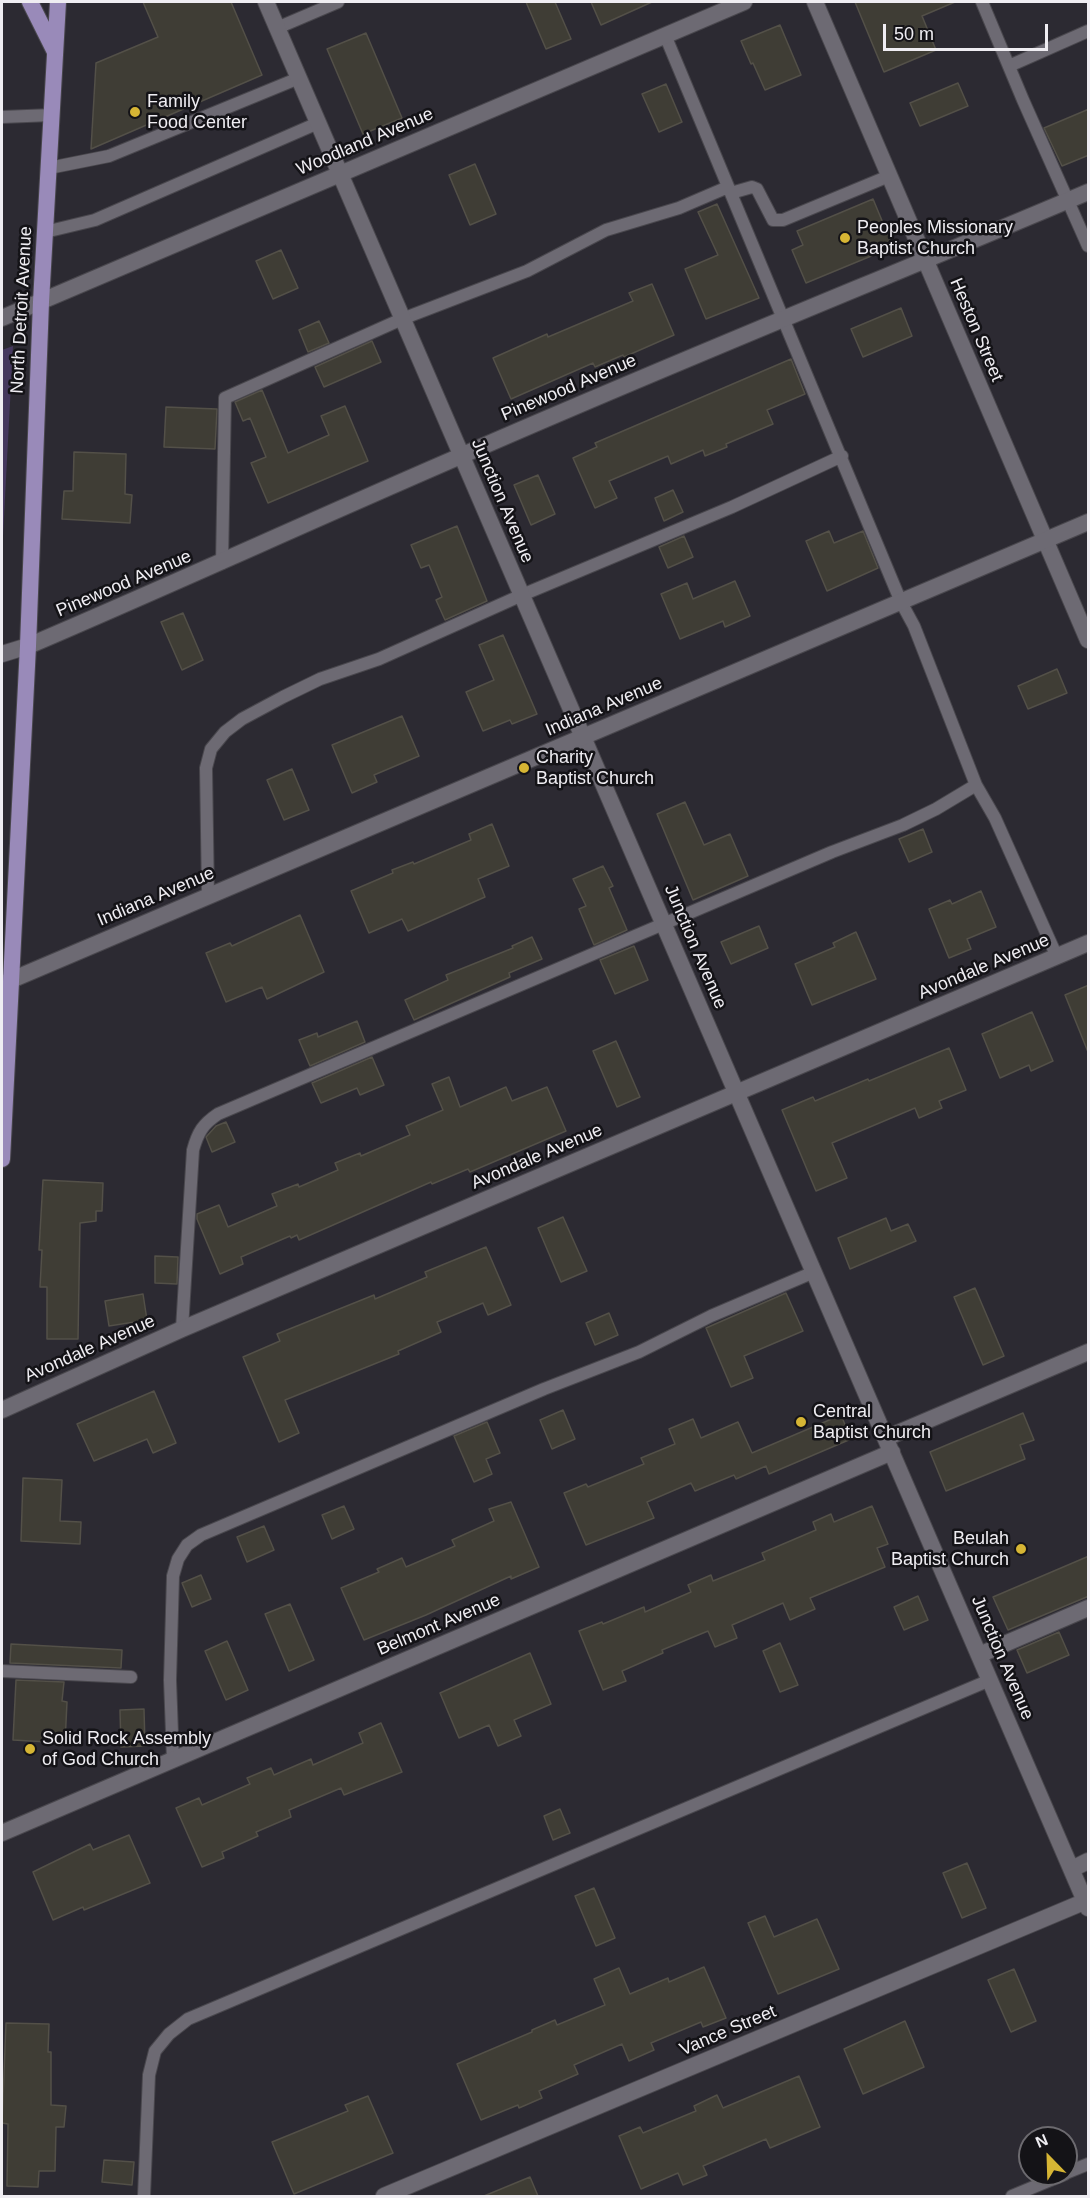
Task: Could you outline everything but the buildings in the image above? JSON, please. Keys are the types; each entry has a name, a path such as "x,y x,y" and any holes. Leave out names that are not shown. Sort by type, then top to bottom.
{"main road":[{"path":"30,2 56,54"},
{"name":"North Detroit Avenue","path":"2,1159 6,982 28,646 41,302 58,2"}],"street":[{"name":"Junction Avenue","path":"266,2 1087,1904"},
{"name":"Woodland Avenue","path":"2,318 744,2"},
{"name":"Heston Street","path":"815,2 1089,640"},
{"name":"Pinewood Avenue","path":"2,654 28,646 222,563 461,455 783,318 1089,192"},
{"name":"Indiana Avenue","path":"6,982 1089,522"},
{"name":"Avondale Avenue","path":"2,1410 182,1329 1089,943"},
{"name":"Belmont Avenue","path":"2,1833 889,1445 1089,1352"},
{"path":"979,1655 1089,1608"},
{"path":"1072,1869 1089,1862"},
{"name":"Vance Street","path":"384,2196 1087,1904"}],"lane":[{"path":"277,28 338,2"},
{"path":"982,2 1089,246"},
{"path":"1009,66 1089,32"},
{"path":"665,35 901,602 914,626 976,785 995,818 1057,957"},
{"path":"49,168 109,156 298,78"},
{"path":"2,117 52,115"},
{"path":"45,232 95,220 318,123"},
{"path":"222,563 225,398 402,319 527,271 606,230 729,190 752,187 757,189 773,220 783,220 889,176"},
{"path":"208,896 206,768 211,749 225,732 252,713 321,679 379,659 522,595 732,507 842,456"},
{"path":"182,1329 193,1150 198,1133 206,1122 218,1114 831,852 903,825 936,809 976,785"},
{"path":"173,1760 170,1680 173,1576 178,1559 187,1545 201,1535 533,1394 639,1352 711,1316 814,1272"},
{"path":"2,1671 131,1677"},
{"path":"144,2196 151,2067 155,2051 169,2034 188,2019 990,1680"},
{"path":"1012,2196 1036,2186"}],"shaded area":[{"path":"13,346 2,555 2,350"}],"place":[{"name":"Family Food Center","path":"135,112"},
{"name":"Peoples Missionary Baptist Church","path":"845,238"},
{"name":"Charity Baptist Church","path":"524,768"},
{"name":"Central Baptist Church","path":"801,1422"},
{"name":"Beulah Baptist Church","path":"1021,1549"},
{"name":"Solid Rock Assembly of God Church","path":"30,1749"}]}
